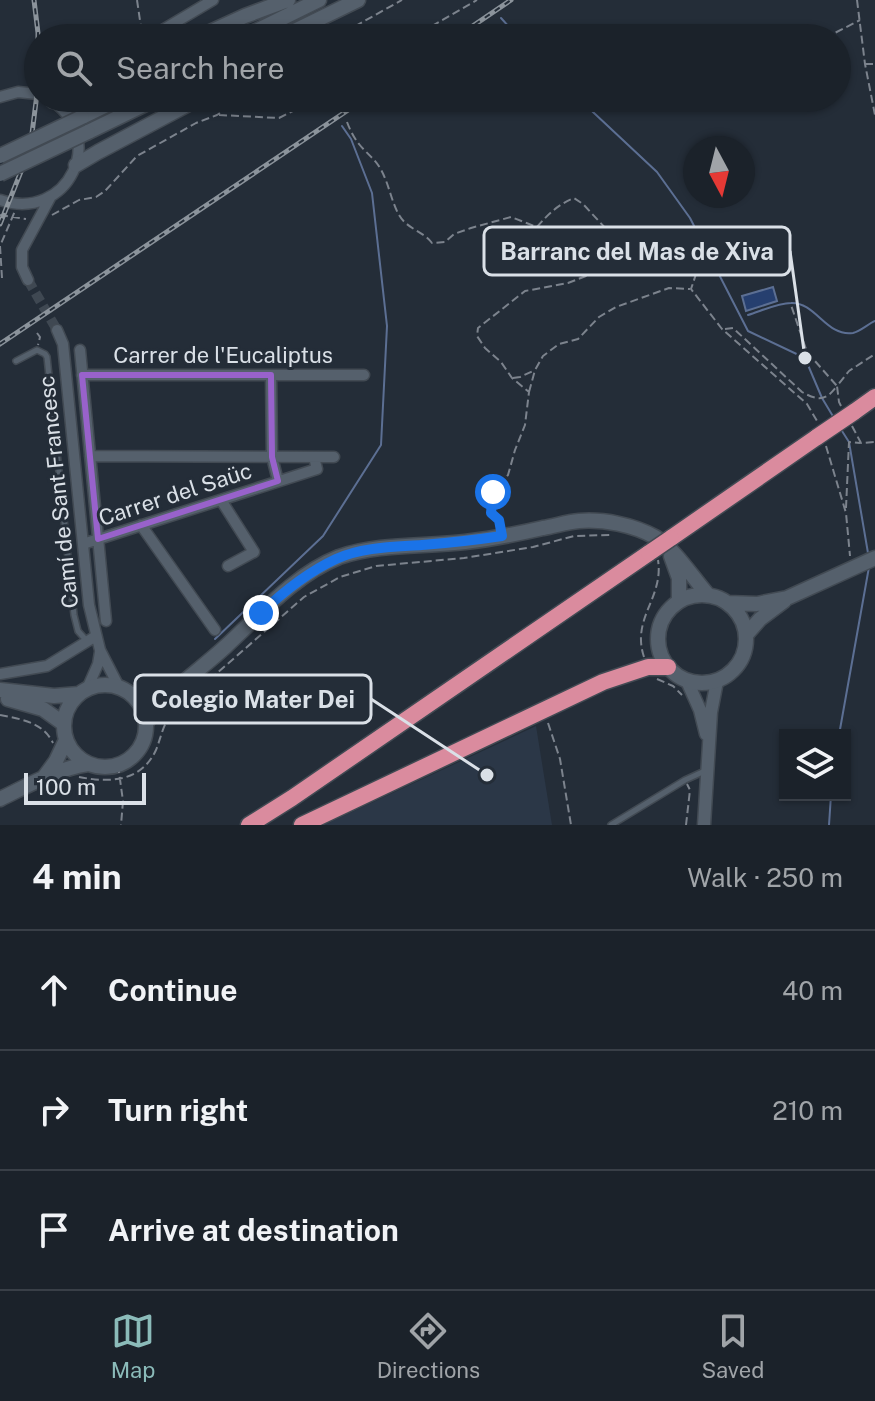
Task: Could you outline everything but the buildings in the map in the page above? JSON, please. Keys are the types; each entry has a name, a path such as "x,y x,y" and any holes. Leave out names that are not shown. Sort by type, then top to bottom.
{"highway":[{"path":"249,825 662,549 875,397"},
{"path":"302,825 603,682 648,667 668,667"}],"main road":[{"path":"228,24 288,0"},
{"path":"270,24 319,0"},
{"path":"310,24 361,0"},
{"path":"317,24 361,0"},
{"path":"0,156 92,112"},
{"path":"0,174 129,112"},
{"path":"76,165 174,112"},
{"path":"147,722 180,684 279,596 311,572 338,558 361,551 465,542 578,521 606,522 657,538 679,578 679,601"},
{"path":"662,549 708,595 728,603 757,604 787,598 875,558"},
{"path":"708,595 679,601 668,611 660,625 658,640 661,654 668,667 687,681 717,681 740,663 746,635 737,612 728,603"},
{"path":"746,635 760,619 787,598"},
{"path":"0,690 54,696 106,685 126,691 155,693 180,684"},
{"path":"0,799 45,776 62,762 66,740 64,724 70,705 83,691"},
{"path":"62,762 106,767 119,772 131,759 146,736 147,722 141,704 126,691"},
{"path":"0,698 43,709 64,724"},
{"path":"66,740 77,756 88,764"}],"street":[{"path":"173,24 213,0"},
{"path":"0,97 24,93"},
{"path":"28,280 22,267 22,250 50,198 70,178 76,165 79,147 76,129 66,112"},
{"path":"0,200 21,204 50,198"},
{"path":"21,204 32,219 32,228"},
{"name":"Camí de Sant Francesc","path":"57,330 63,344 91,639 126,691"},
{"name":"Camí de Sant Francesc","path":"80,350 106,621"},
{"name":"Carrer de l'Eucaliptus","path":"82,375 364,375"},
{"path":"271,375 272,457 278,481"},
{"path":"90,456 334,457"},
{"path":"294,457 300,475 317,469 314,457"},
{"name":"Carrer del Saüc","path":"83,544 300,475"},
{"path":"221,500 254,552 228,566"},
{"path":"141,525 215,630"},
{"path":"0,674 47,666 91,639"},
{"path":"83,691 98,664 100,650"},
{"path":"687,681 700,710 709,744"},
{"path":"704,825 711,712 717,681"}],"lane":[{"path":"16,361 37,350 45,354 49,364 74,615 78,631 91,639"},
{"path":"611,825 708,769"}],"path":[{"path":"137,0 141,24"},
{"path":"359,24 402,0"},
{"path":"435,24 477,0"},
{"path":"857,0 875,115"},
{"path":"851,25 861,20"},
{"path":"865,64 875,64"},
{"path":"61,189 79,200 96,197 137,156 221,112"},
{"path":"217,115 279,118 291,112"},
{"path":"347,122 360,145 386,178 398,214 406,224 432,243 445,242 454,234 511,217 537,227 563,202 574,198 622,246"},
{"path":"2,278 0,246 21,204"},
{"path":"529,392 512,378 477,336 478,328 525,291 568,283 586,276 626,243 640,240 660,245 687,241 696,257 697,274 691,289"},
{"path":"502,536 499,520 491,513 493,492 508,475 525,425 535,370 543,356 559,344 578,339 599,317 616,307 669,288 691,289 722,329 807,404 846,513"},
{"path":"722,329 733,328 802,392 813,398 822,398 831,394 837,386 807,352 791,305"},
{"path":"37,333 40,338 37,350"},
{"path":"849,371 875,354"},
{"path":"512,378 535,370"},
{"path":"853,569 846,513 849,442 861,443"},
{"path":"0,715 45,730 70,774 105,781 119,772 133,774 146,765 157,747 165,722 175,710 304,597 340,577 376,566 464,558 533,547 574,536 613,535"},
{"path":"662,549 657,588 641,624 642,652 651,674 673,686 684,697"},
{"path":"543,710 560,759 571,825"},
{"path":"119,772 123,801 121,825"},
{"path":"685,780 690,790 686,825"}],"highlighted area":[{"path":"82,375 271,375 272,457 278,481 98,539"}],"shaded area":[{"path":"536,726 552,825 324,825"}],"water":[{"path":"773,287 777,301 746,311 742,296"}],"waterway":[{"path":"501,18 506,24"},
{"path":"593,112 657,172 690,218 748,331 805,358 834,418"},
{"path":"215,639 323,536 381,445 387,326 372,193 351,139 342,126"},
{"path":"748,315 791,303 800,304 835,330 844,333 856,332 875,321"},
{"path":"842,431 849,442 868,553"},
{"path":"840,729 869,567"},
{"path":"829,825 831,801"}],"tunnel":[{"path":"28,280 57,330"}],"railway":[{"path":"34,0 37,24"},
{"path":"476,24 511,0"},
{"path":"0,224 30,149 35,112"},
{"path":"0,344 345,112"}],"place":[{"name":"Barranc del Mas de Xiva","path":"805,358"},
{"name":"Colegio Mater Dei","path":"487,775"}],"route":[{"path":"261,613 311,572 338,558 361,551 502,536 499,520 491,513 493,492"}]}
